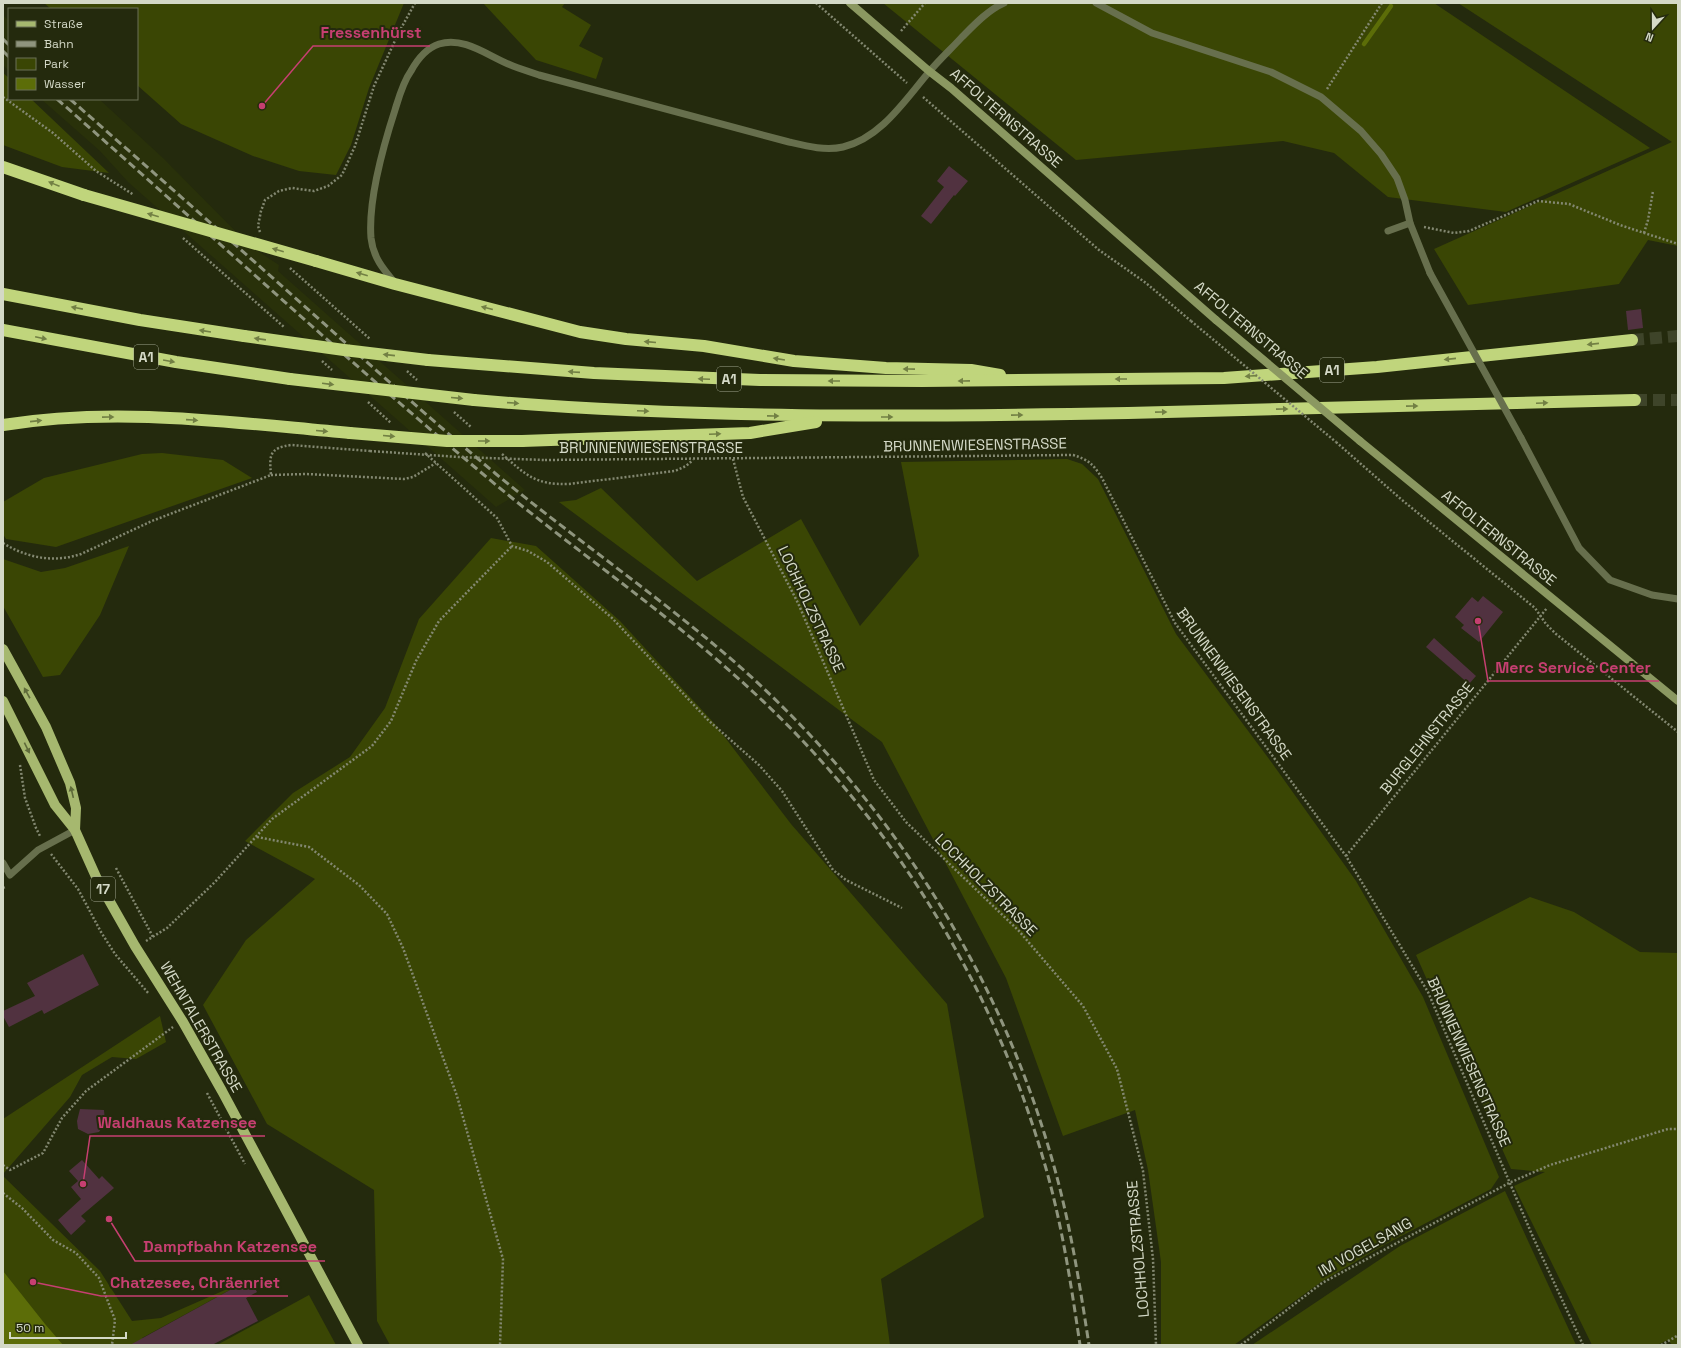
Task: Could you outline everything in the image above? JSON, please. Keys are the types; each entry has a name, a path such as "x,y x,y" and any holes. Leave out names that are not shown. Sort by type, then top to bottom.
{"highway":[{"path":"3,167 84,195 395,284 580,332 626,340 704,346 794,361 886,368 971,370 1031,380"},
{"name":"A1","path":"3,294 133,319 344,350 428,360 518,368 677,378 922,381 1224,378 1377,367 1632,340"},
{"name":"A1","path":"3,330 176,362 290,379 474,400 668,412 848,417 1207,411 1635,400"},
{"path":"3,425 69,418 132,417 194,420 447,441 522,441 750,433 848,417"}],"main road":[{"name":"WEHNTALERSTRASSE","path":"3,649 46,727 70,783 76,808 75,830"},
{"name":"WEHNTALERSTRASSE","path":"3,701 55,805 75,830 91,867 135,946 183,1022 222,1091 358,1345"}],"street":[{"name":"AFFOLTERNSTRASSE","path":"850,3 929,72 957,93 1216,320 1360,441 1678,701"}],"lane":[{"path":"395,284 374,253 371,224 374,199 387,135 399,97 410,72 422,55 438,45 450,42 461,42 512,66 538,75 815,148 843,147 865,138 883,125 929,72 976,22 998,5 1004,3"},
{"path":"1096,3 1152,33 1271,72 1321,98 1361,131 1381,154 1397,178 1405,200 1410,223 1430,273 1521,438 1579,548 1610,580 1652,595 1678,599"},
{"path":"1388,231 1410,223"},
{"path":"3,863 10,875 38,850 75,830"}],"path":[{"path":"261,236 258,226 265,200 279,191 292,188 314,191 328,186 342,175 358,139 374,86 399,32 415,3"},
{"path":"816,3 1087,239 1146,283 1336,442 1402,500 1536,608 1546,624 1556,634 1678,732"},
{"path":"892,40 925,3"},
{"path":"1321,98 1382,3"},
{"path":"3,97 53,133 96,171 128,190 139,199"},
{"path":"1644,233 1653,191"},
{"path":"1410,223 1454,233 1469,231 1538,201 1569,204 1620,226 1678,244"},
{"path":"181,236 288,331"},
{"path":"318,357 335,373"},
{"path":"365,400 395,426"},
{"name":"BRUNNENWIESENSTRASSE","path":"271,475 269,461 272,452 279,447 291,445 473,458 545,460 1073,455 1086,459 1094,466 1102,478 1175,623 1346,856 1428,992 1509,1183 1583,1345"},
{"path":"425,452 496,518 512,546 528,551 547,562 612,618 708,720 759,765 782,791 833,870 846,880 902,908"},
{"name":"LOCHHOLZSTRASSE","path":"733,459 743,497 798,603 874,780 906,822 1019,931 1083,1006 1117,1069 1143,1171 1153,1259 1156,1345"},
{"path":"3,543 35,557 48,559 69,558 81,554 152,521 271,475 306,474 404,479 412,477 436,463"},
{"path":"135,946 153,937 166,928 215,882 272,819 372,746 390,721 416,661 438,621 512,546"},
{"name":"BURGLEHNSTRASSE","path":"1346,856 1541,614"},
{"path":"18,759 25,798 36,828"},
{"path":"257,837 309,847 359,885 387,914 403,948 455,1089 503,1259 500,1345"},
{"path":"54,859 78,889 101,932 115,954 152,997"},
{"path":"116,868 153,937"},
{"path":"168,1022 172,1028"},
{"path":"3,1165 10,1170 43,1153 62,1118 86,1091 172,1028 183,1022"},
{"path":"206,1091 246,1167"},
{"name":"IM VOGELSANG","path":"1241,1345 1322,1283 1509,1183 1550,1165 1668,1129 1678,1129"},
{"path":"3,1193 22,1208 53,1240 76,1253 99,1278 115,1320 112,1345"},
{"path":"1661,1345 1677,1336"}],"shaded area":[{"path":"3,15 8,20 8,70 3,65"},
{"path":"42,100 100,100 163,158 250,246 279,265 278,271 525,490 496,507 128,182 100,151"}],"green space":[{"path":"44,3 404,3 369,88 351,145 336,175 299,171 253,156 181,124 138,86 138,8 50,8"},
{"path":"483,3 565,3 562,7 591,25 579,46 603,58 596,79 536,60"},
{"path":"883,3 1434,3 1650,148 1506,212 1388,197 1334,153 1283,141 1076,160"},
{"path":"1458,3 1678,3 1678,246 1648,240 1619,284 1468,305 1434,249 1672,142"},
{"path":"3,73 8,77 8,100 32,100 109,173 62,167 3,145"},
{"path":"162,453 223,460 252,478 56,547 6,539 3,534 3,502 44,478 142,454"},
{"path":"1067,459 1082,464 1098,479 1176,634 1272,763 1356,881 1423,997 1499,1177 1491,1189 1386,1244 1321,1282 1234,1345 1161,1345 1161,1262 1148,1170 1135,1110 1063,1136 1006,978 882,742 559,502 576,500 601,488 697,581 801,519 860,626 919,556 901,462"},
{"path":"491,538 536,546 620,621 714,723 791,824 947,1004 984,1217 881,1279 890,1345 390,1345 377,1321 374,1190 267,1124 203,1005 246,940 315,879 245,841 293,793 350,757 385,708 419,619"},
{"path":"129,546 100,615 60,675 43,677 3,606 3,559 41,572 65,568"},
{"path":"1530,897 1574,912 1640,952 1678,953 1678,1345 1672,1345 1668,1340 1657,1345 1592,1345 1514,1186 1545,1172 1511,1169 1416,955"},
{"path":"160,1016 166,1042 136,1059 112,1057 82,1075 70,1097 3,1174 3,1119"},
{"path":"3,1176 100,1271 132,1321 161,1318 250,1279 142,1338 146,1345 3,1345"},
{"path":"1505,1191 1576,1345 1252,1345 1400,1246"},
{"path":"309,1295 336,1345 217,1345"}],"water":[{"path":"3,1271 45,1324 63,1345 3,1345"}],"building":[{"path":"949,166 968,181 955,196 954,195 931,224 921,216 944,187 937,181"},
{"path":"1641,309 1643,328 1628,330 1626,311"},
{"path":"1483,596 1503,612 1479,642 1461,628 1464,625 1455,617 1472,597 1478,602"},
{"path":"1434,638 1476,676 1469,684 1426,647"},
{"path":"83,954 99,985 44,1014 42,1010 9,1027 3,1016 3,1011 35,996 27,983"},
{"path":"80,1109 104,1110 105,1123 99,1132 88,1134 78,1129 77,1121"},
{"path":"82,1160 99,1179 102,1176 114,1188 81,1216 86,1221 71,1235 58,1220 81,1199 71,1187 78,1181 69,1171"},
{"path":"250,1279 257,1292 246,1298 258,1321 212,1345 130,1345"}],"waterway":[{"path":"1364,44 1391,6"}],"tunnel":[{"path":"1632,340 1678,336"},
{"path":"1635,400 1678,400"}],"railway":[{"path":"3,39 8,44"},
{"path":"3,51 8,56"},
{"path":"58,100 318,332 424,424 508,495 700,645 785,723 836,777 882,835 924,896 961,959 994,1025 1022,1094 1051,1187 1066,1254 1080,1345"},
{"path":"71,100 407,398 496,474 678,616 738,665 795,719 847,777 895,838 939,903 977,971 1010,1041 1038,1114 1065,1208 1080,1286 1089,1345"}],"place":[{"name":"Fressenhürst","path":"262,106"},
{"name":"Merc Service Center","path":"1478,621"},
{"name":"Waldhaus Katzensee","path":"83,1184"},
{"name":"Dampfbahn Katzensee","path":"109,1219"},
{"name":"Chatzesee, Chräenriet","path":"33,1282"}]}
